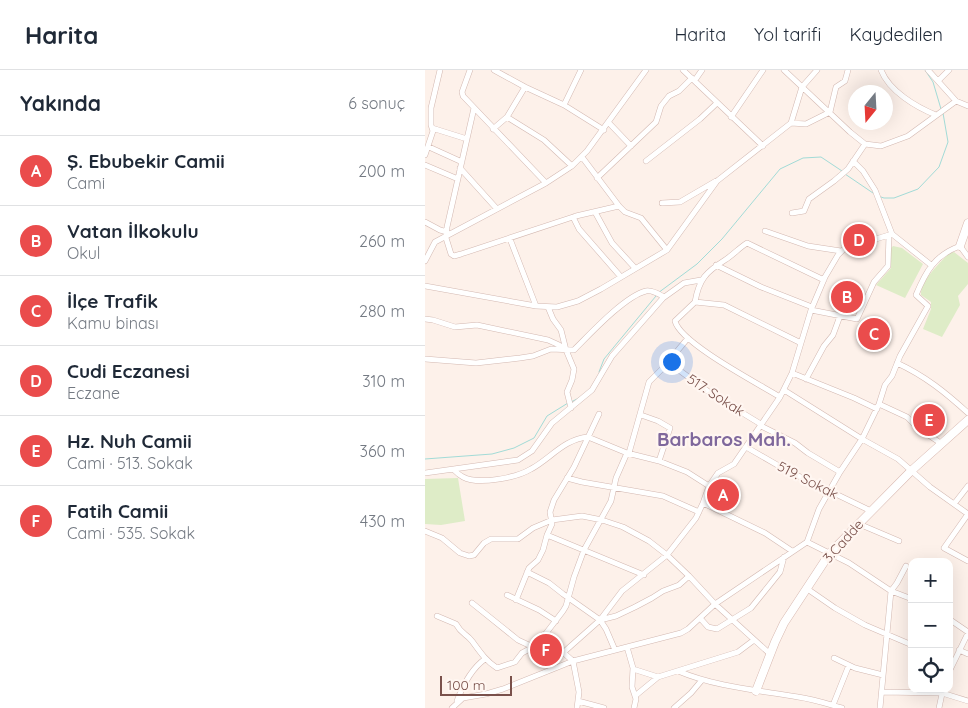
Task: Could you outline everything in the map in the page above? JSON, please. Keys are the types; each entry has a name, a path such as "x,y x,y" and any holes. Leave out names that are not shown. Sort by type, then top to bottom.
{"street":[{"path":"425,156 433,131 431,108 440,70"},
{"path":"470,70 462,92 463,96 546,183"},
{"path":"495,70 525,87 564,105 604,130"},
{"path":"505,76 508,70"},
{"path":"564,105 581,70"},
{"path":"425,261 435,242 546,183 572,166 604,130 646,70"},
{"path":"683,70 763,146"},
{"path":"597,178 656,122 661,106 669,96 679,91 701,70"},
{"path":"731,117 763,70"},
{"path":"785,70 865,144 881,146 908,136 956,101"},
{"path":"662,203 680,202 717,181 791,123 802,87 817,70"},
{"path":"791,123 806,124 830,112 836,87 845,81 848,70"},
{"path":"881,70 883,75 904,98 919,108 936,115"},
{"path":"928,70 956,101 968,106"},
{"path":"938,81 949,70"},
{"path":"493,129 507,117 525,87"},
{"path":"646,161 717,103"},
{"path":"474,108 446,235 451,254 454,256 573,217 619,206"},
{"path":"507,117 544,140 572,166"},
{"path":"609,122 631,146"},
{"path":"432,128 467,139"},
{"path":"792,213 804,211 809,199 848,169 865,144"},
{"path":"429,147 461,165 497,208"},
{"path":"582,157 619,206 625,212 641,218 667,250"},
{"path":"716,265 761,287 812,308 857,319 875,282 888,266 890,234 875,190 863,171 853,161"},
{"path":"425,165 458,179"},
{"path":"425,286 536,306 557,307 578,301 667,250 717,181"},
{"path":"595,212 611,243 635,268"},
{"path":"573,217 579,229 621,277"},
{"path":"425,222 446,235"},
{"path":"960,246 968,223"},
{"path":"765,231 808,246 841,251 890,234"},
{"path":"890,234 931,265"},
{"path":"510,239 536,306"},
{"path":"780,397 698,347 676,326 675,321 695,302 701,280 716,265 727,259 747,242 824,280"},
{"path":"960,246 968,256"},
{"path":"457,701 503,689 573,661 681,633 715,604 807,542 819,509 862,439 878,406 885,385 892,376 928,306 916,295 931,265 949,250 960,246"},
{"path":"563,652 600,620 622,591 667,555 699,512 709,486 718,473 734,464 761,426 780,397 792,373 812,308 824,280 841,251"},
{"path":"425,473 518,460 532,451 552,423 592,390 612,356 664,297 684,283 701,280"},
{"path":"425,359 476,363 533,356 551,349 574,350 624,303 647,291 655,292 664,297"},
{"path":"695,302 724,305 801,343"},
{"path":"548,307 561,330 566,350 574,369 567,392 567,398 571,407"},
{"path":"806,379 824,346 833,335 840,316"},
{"path":"425,319 455,327 477,325 507,331 547,340 566,350"},
{"path":"437,616 456,624 460,632 472,640 485,659 497,668 515,662 522,653 537,645 566,606 584,550 611,500 641,415 649,382 689,338"},
{"name":"517. Sokak","path":"668,362 713,395 759,422 761,426 795,443 840,472"},
{"path":"897,363 915,371 932,382 968,413"},
{"path":"792,373 907,417 918,428 942,444"},
{"path":"784,390 862,439 898,459 968,514 944,548 968,561"},
{"path":"516,600 529,568 538,560 543,550 552,524 551,507 574,467 599,414"},
{"path":"641,415 670,428 659,461"},
{"name":"3.Cadde","path":"756,691 784,622 830,553 911,471 968,420"},
{"path":"454,470 461,476 478,481 513,476 531,469 563,446 588,437 628,453 659,461 687,472 709,486"},
{"name":"519. Sokak","path":"746,446 786,470 871,511"},
{"path":"567,478 663,496 699,512"},
{"path":"954,504 968,486"},
{"path":"703,503 765,533 792,551"},
{"path":"425,531 442,538 460,553 469,556 491,539 518,539 533,528 552,520 582,516 601,520 640,537 667,555 715,604 771,654"},
{"path":"859,524 899,540"},
{"path":"547,535 644,575"},
{"path":"807,542 849,563 891,591 908,597"},
{"path":"700,618 708,628 717,629 751,608 780,572 784,557"},
{"path":"879,708 891,591 905,566"},
{"path":"527,572 549,583 600,620 615,650"},
{"path":"600,620 616,616 644,603 663,591 679,585 689,576"},
{"path":"806,588 835,608 865,625 908,643"},
{"path":"507,595 539,610 556,621"},
{"path":"472,604 517,640 533,647"},
{"path":"953,622 968,632 953,660"},
{"path":"543,635 573,661 579,692 577,708"},
{"path":"635,696 658,677 738,652 754,640"},
{"path":"627,647 633,669 634,708"},
{"path":"959,650 968,654"},
{"path":"834,658 849,665 883,675"},
{"path":"451,708 457,701 476,665 485,659"},
{"path":"833,705 849,665"},
{"path":"633,669 658,677"},
{"path":"678,670 702,680 756,691 799,697 842,708"},
{"path":"674,708 702,680"},
{"path":"882,692 908,692"},
{"path":"939,708 943,693"},
{"path":"949,693 968,700"},
{"path":"577,700 604,708"}],"green space":[{"path":"893,246 902,248 923,264 905,298 876,285 891,268 891,248"},
{"path":"954,252 968,263 968,284 958,296 960,305 942,337 923,329 931,309 931,302 921,295 927,278 949,253"},
{"path":"458,478 465,521 441,525 425,524 425,479"}],"waterway":[{"path":"925,70 933,82 941,109"},
{"path":"881,197 894,198 918,189 939,167 948,142 943,113"},
{"path":"658,293 697,264 722,239 780,169 803,158 821,157 842,171"},
{"path":"845,174 873,193"},
{"path":"599,372 604,359 656,296"},
{"path":"571,402 579,398"},
{"path":"425,459 492,454 514,448 534,438 547,416 568,403"}],"place":[{"name":"Cudi Eczanesi","path":"859,240"},
{"name":"Vatan İlkokulu","path":"847,297"},
{"name":"İlçe Trafik","path":"874,334"},
{"name":"Hz. Nuh Camii","path":"929,420"},
{"name":"Ş. Ebubekir Camii","path":"723,495"},
{"name":"Fatih Camii","path":"546,650"}],"district":[{"name":"Barbaros Mah.","path":"724,439"}]}
